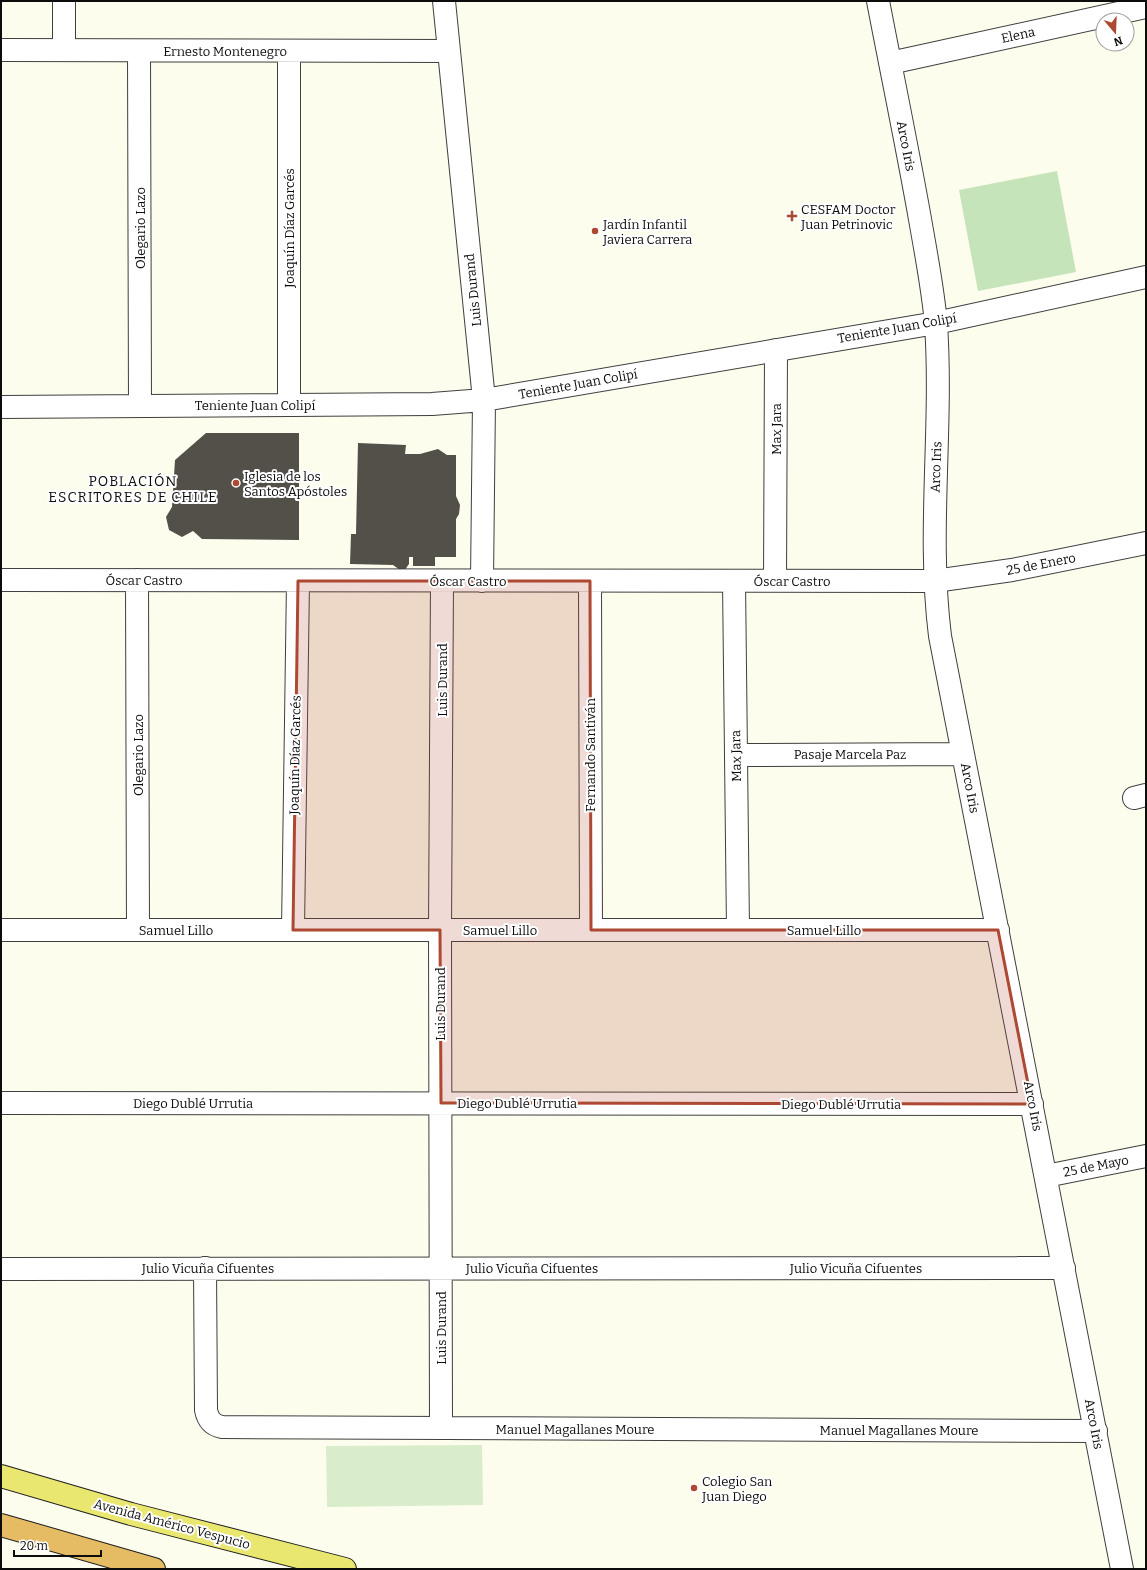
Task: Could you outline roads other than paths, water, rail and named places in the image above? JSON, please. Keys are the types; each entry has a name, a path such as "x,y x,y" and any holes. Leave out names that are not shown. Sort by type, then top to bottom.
{"highway":[{"path":"1,1526 154,1569"}],"main road":[{"name":"Avenida Américo Vespucio","path":"1,1476 131,1514 345,1569"}],"street":[{"path":"64,1 64,50"},
{"name":"Luis Durand","path":"444,1 484,400 482,581"},
{"name":"Arco Iris","path":"878,1 922,234 936,322 938,392 934,542 935,581 941,643 1122,1569"},
{"name":"Elena","path":"890,63 1146,7"},
{"name":"Ernesto Montenegro","path":"1,50 449,51"},
{"name":"Olegario Lazo","path":"139,50 140,406"},
{"name":"Joaquín Díaz Garcés","path":"289,51 289,405"},
{"name":"Teniente Juan Colipí","path":"1,407 432,404 484,400 936,322 1146,277"},
{"name":"Max Jara","path":"775,581 776,350"},
{"name":"25 de Enero","path":"935,581 1012,570 1146,543"},
{"name":"Óscar Castro","path":"1,580 935,581"},
{"name":"Olegario Lazo","path":"138,580 138,930"},
{"name":"Joaquín Díaz Garcés","path":"293,930 298,580"},
{"name":"Fernando Santiván","path":"590,580 591,930"},
{"name":"Luis Durand","path":"441,1428 440,930 442,581"},
{"name":"Max Jara","path":"734,581 738,930"},
{"name":"Pasaje Marcela Paz","path":"736,755 963,754"},
{"name":"Samuel Lillo","path":"1,930 998,930"},
{"name":"Diego Dublé Urrutia","path":"1,1103 1032,1104"},
{"name":"25 de Mayo","path":"1046,1176 1146,1156"},
{"name":"Manuel Magallanes Moure","path":"205,1268 206,1410 207,1417 211,1423 222,1427 1096,1431"},
{"name":"Julio Vicuña Cifuentes","path":"1,1269 1064,1268"}],"place":[{"name":"CESFAM Doctor Juan Petrinovic","path":"792,216"},
{"name":"Jardín Infantil Javiera Carrera","path":"595,231"},
{"name":"Iglesia de los Santos Apóstoles","path":"236,483"},
{"name":"Colegio San Juan Diego","path":"694,1488"}],"district":[{"name":"POBLACIÓN ESCRITORES DE CHILE","path":"133,490"}]}
